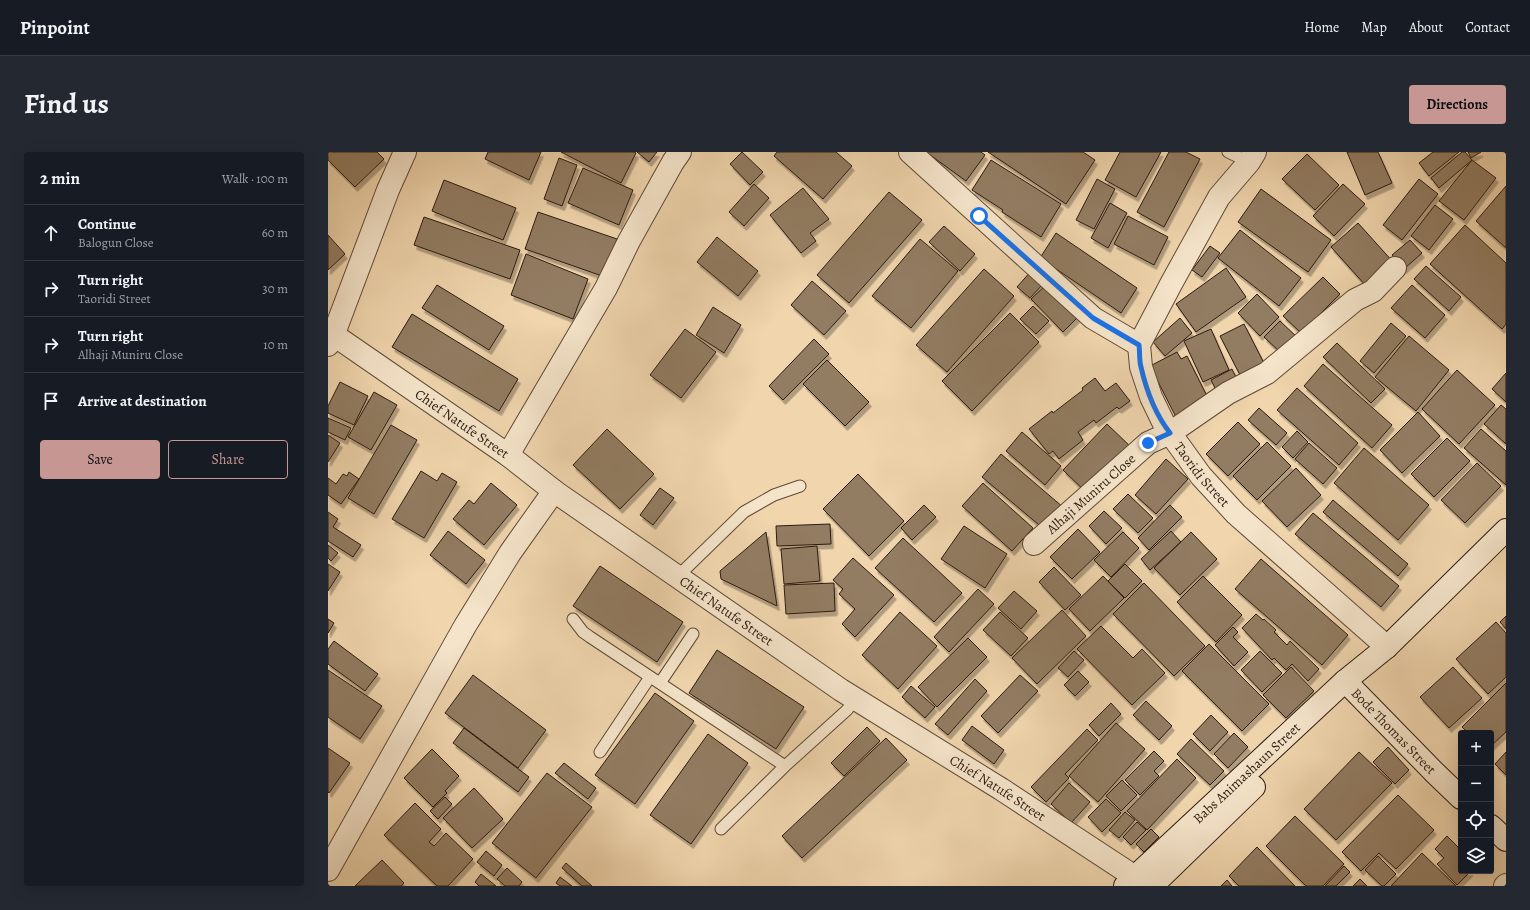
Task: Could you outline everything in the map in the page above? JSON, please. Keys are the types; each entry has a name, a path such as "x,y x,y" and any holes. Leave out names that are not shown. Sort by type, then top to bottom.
{"street":[{"path":"330,337 388,190 405,152"},
{"path":"508,455 606,288 637,228 680,152"},
{"path":"910,152 1093,318 1139,345 1219,197 1252,157"},
{"name":"Alhaji Muniru Close","path":"1034,544 1148,443 1170,433 1228,393 1268,373 1355,300 1373,291 1395,268"},
{"name":"Chief Natufe Street","path":"330,337 508,455 554,491 855,699 1001,789 1138,883"},
{"name":"Taoridi Street","path":"1139,345 1141,367 1151,397 1165,426 1201,476 1236,514 1387,647"},
{"path":"328,870 465,626 510,553 554,491"},
{"name":"Babs Animashaun Street","path":"1138,883 1349,685 1369,662 1387,647 1506,530"},
{"name":"Bode Thomas Street","path":"1349,685 1458,795"},
{"path":"1494,829 1506,840"}],"lane":[{"path":"1228,152 1252,157"},
{"path":"677,577 744,512 774,495 800,486"},
{"path":"573,619 583,632 590,637 785,766"},
{"path":"600,752 655,680 693,634"},
{"path":"721,829 785,766 847,710 855,699"}],"building":[{"path":"328,152 377,152 384,159 355,187 328,160"},
{"path":"488,152 541,152 529,180 485,159"},
{"path":"561,152 634,152 636,153 621,183"},
{"path":"637,152 657,152 649,162"},
{"path":"742,152 763,172 750,185 730,164"},
{"path":"777,152 836,152 852,166 823,199 774,156"},
{"path":"926,152 981,152 985,155 966,181"},
{"path":"988,152 1083,152 1095,160 1066,204"},
{"path":"1120,152 1161,152 1136,197 1105,180"},
{"path":"1169,152 1186,152 1200,159 1164,227 1137,212"},
{"path":"1347,152 1378,152 1392,183 1365,195"},
{"path":"1433,152 1459,152 1429,176 1419,163"},
{"path":"1462,152 1465,152 1472,160 1439,188 1431,178"},
{"path":"1468,152 1481,152 1471,158"},
{"path":"1307,154 1339,185 1315,210 1282,179"},
{"path":"559,158 577,165 562,206 544,199"},
{"path":"991,160 1061,204 1041,237 1002,212 1003,210 972,190"},
{"path":"1472,160 1496,178 1464,220 1439,201"},
{"path":"583,168 633,190 619,225 568,203"},
{"path":"1097,179 1115,189 1094,229 1076,220"},
{"path":"1419,179 1438,194 1402,240 1383,225"},
{"path":"444,180 516,208 503,240 432,211"},
{"path":"754,184 769,198 744,226 729,212"},
{"path":"1343,184 1365,204 1334,236 1313,216"},
{"path":"1506,186 1506,248 1476,221"},
{"path":"803,188 829,219 810,233 816,241 801,253 770,215"},
{"path":"1261,189 1331,240 1308,272 1238,222"},
{"path":"889,192 922,220 849,303 817,275"},
{"path":"1110,203 1127,213 1108,248 1091,238"},
{"path":"1435,205 1453,219 1429,250 1411,236"},
{"path":"538,212 617,239 605,277 525,249"},
{"path":"1128,216 1168,237 1154,265 1114,244"},
{"path":"424,217 520,250 510,279 414,245"},
{"path":"1358,223 1394,263 1367,287 1331,247"},
{"path":"1465,225 1506,263 1506,324 1502,329 1430,264"},
{"path":"944,226 975,254 960,271 929,242"},
{"path":"1240,230 1301,278 1279,306 1218,258"},
{"path":"1056,233 1137,288 1121,313 1040,258"},
{"path":"328,235 345,254 328,270"},
{"path":"717,237 758,271 738,296 697,262"},
{"path":"920,239 958,271 911,328 872,296"},
{"path":"1410,240 1422,253 1404,269 1392,255"},
{"path":"1210,246 1220,253 1202,277 1192,270"},
{"path":"526,254 588,279 573,319 511,295"},
{"path":"1426,266 1461,297 1449,311 1414,279"},
{"path":"1226,268 1246,297 1196,332 1176,304"},
{"path":"984,269 1014,296 947,372 916,345"},
{"path":"1032,270 1045,282 1030,298 1017,287"},
{"path":"1323,277 1340,294 1301,333 1283,316"},
{"path":"812,281 846,311 824,335 791,305"},
{"path":"1048,283 1079,316 1063,332 1031,299"},
{"path":"437,285 504,326 489,350 422,308"},
{"path":"1412,285 1445,315 1425,338 1391,308"},
{"path":"1257,294 1279,317 1260,336 1238,313"},
{"path":"1033,306 1049,321 1036,334 1020,319"},
{"path":"713,307 741,325 724,353 696,335"},
{"path":"1010,313 1039,342 972,411 942,381"},
{"path":"412,314 518,379 499,411 392,347"},
{"path":"1180,318 1192,333 1165,356 1153,342"},
{"path":"1280,321 1298,338 1282,354 1264,337"},
{"path":"1391,323 1406,336 1374,373 1360,361"},
{"path":"1244,324 1264,363 1240,375 1220,336"},
{"path":"685,329 716,352 681,398 650,375"},
{"path":"1211,329 1229,370 1203,382 1184,341"},
{"path":"1409,336 1449,370 1416,411 1375,377"},
{"path":"814,339 829,354 783,400 769,386"},
{"path":"1337,343 1385,389 1371,403 1323,357"},
{"path":"1177,352 1181,359 1187,356 1210,402 1177,419 1150,366"},
{"path":"827,360 869,402 845,426 803,384"},
{"path":"1323,364 1392,425 1372,448 1304,386"},
{"path":"1232,369 1240,385 1219,396 1211,380"},
{"path":"1457,370 1495,405 1459,444 1422,409"},
{"path":"1506,373 1506,402 1492,389"},
{"path":"1095,378 1105,391 1116,383 1130,401 1119,409 1117,407 1096,423 1094,420 1078,432 1083,440 1059,459 1053,451 1049,454 1029,429 1083,390 1082,388"},
{"path":"340,382 368,396 354,425 328,413 328,406"},
{"path":"1297,388 1358,443 1339,465 1277,410"},
{"path":"374,392 397,405 371,450 348,437"},
{"path":"1501,405 1506,409 1506,444 1484,424"},
{"path":"1259,408 1287,433 1276,445 1248,420"},
{"path":"1418,412 1440,436 1402,473 1380,450"},
{"path":"328,418 351,428 345,440 328,432"},
{"path":"1238,422 1260,444 1228,476 1206,454"},
{"path":"1107,424 1133,449 1089,495 1063,470"},
{"path":"391,425 417,440 374,514 348,498"},
{"path":"607,429 654,474 620,509 573,465"},
{"path":"1481,429 1506,451 1506,485 1464,448"},
{"path":"1297,431 1308,442 1293,458 1282,447"},
{"path":"1022,432 1061,466 1045,485 1006,451"},
{"path":"328,435 340,443 328,462"},
{"path":"1447,438 1470,461 1434,497 1411,474"},
{"path":"1267,442 1291,466 1257,500 1233,476"},
{"path":"1309,443 1337,468 1323,484 1295,459"},
{"path":"1364,448 1429,505 1398,540 1334,483"},
{"path":"1001,454 1064,508 1045,530 982,477"},
{"path":"1166,459 1188,479 1156,514 1135,495"},
{"path":"1477,463 1501,486 1465,523 1441,500"},
{"path":"1296,468 1321,495 1287,527 1262,501"},
{"path":"421,471 437,481 442,473 457,482 424,538 392,519"},
{"path":"349,472 359,479 341,504 328,495 328,478 336,484 343,474 347,476"},
{"path":"858,474 904,521 869,556 823,509"},
{"path":"491,483 517,505 484,545 453,519 469,500 474,504"},
{"path":"983,483 1033,528 1012,551 962,506"},
{"path":"660,488 674,498 653,525 640,515"},
{"path":"1128,494 1153,518 1138,533 1113,509"},
{"path":"1333,500 1408,564 1398,576 1323,512"},
{"path":"924,505 936,517 912,540 901,528"},
{"path":"1170,505 1182,517 1149,550 1138,538"},
{"path":"1104,511 1122,528 1106,544 1089,526"},
{"path":"328,512 338,519 333,527 361,545 353,557 328,541"},
{"path":"1313,513 1399,586 1381,607 1295,534"},
{"path":"830,524 831,544 777,546 776,526"},
{"path":"964,526 1007,554 985,588 941,559"},
{"path":"1078,529 1100,552 1072,579 1050,557"},
{"path":"448,531 485,560 466,584 430,555"},
{"path":"1171,531 1181,542 1150,570 1141,559"},
{"path":"766,532 777,606 721,579 720,571"},
{"path":"1123,532 1139,548 1111,577 1094,560"},
{"path":"1191,532 1217,559 1180,595 1154,568"},
{"path":"903,538 962,593 934,622 875,568"},
{"path":"328,545 338,553 331,561 328,558"},
{"path":"817,546 820,581 784,584 781,549"},
{"path":"853,558 894,595 855,637 842,624 855,609 839,594 843,589 833,580"},
{"path":"1261,559 1348,635 1322,665 1235,589"},
{"path":"328,564 340,572 328,591"},
{"path":"1125,564 1142,581 1125,598 1108,581"},
{"path":"600,566 683,622 657,662 573,606"},
{"path":"1054,567 1081,595 1065,610 1039,582"},
{"path":"1103,576 1124,598 1090,631 1069,609"},
{"path":"1203,576 1242,615 1216,642 1177,602"},
{"path":"834,583 835,611 786,614 784,585"},
{"path":"1144,583 1205,646 1174,676 1113,614"},
{"path":"978,589 994,604 949,652 934,637"},
{"path":"1014,591 1037,611 1021,629 998,608"},
{"path":"1062,610 1086,636 1037,684 1012,658"},
{"path":"900,612 937,646 898,689 862,655"},
{"path":"1000,612 1028,638 1011,656 983,630"},
{"path":"1256,614 1276,630 1274,632 1287,645 1290,641 1319,669 1308,681 1292,664 1286,670 1274,658 1272,660 1242,628"},
{"path":"1506,616 1506,629 1500,622"},
{"path":"328,619 334,623 328,633"},
{"path":"1496,622 1506,633 1506,677 1488,694 1456,659"},
{"path":"1101,626 1133,658 1142,649 1165,673 1132,705 1077,649"},
{"path":"1233,627 1238,632 1233,637 1248,652 1234,666 1215,645"},
{"path":"968,638 987,657 937,707 918,687"},
{"path":"334,641 378,674 365,691 328,664 328,649"},
{"path":"1209,644 1269,704 1242,731 1182,671"},
{"path":"717,650 804,707 776,749 689,693"},
{"path":"1074,651 1084,660 1068,677 1058,668"},
{"path":"1260,651 1282,673 1262,692 1241,670"},
{"path":"1291,667 1314,691 1286,718 1263,695"},
{"path":"1453,667 1482,698 1449,728 1420,697"},
{"path":"328,670 382,706 360,739 328,717"},
{"path":"1078,671 1089,682 1075,696 1064,685"},
{"path":"473,675 546,730 518,768 445,713"},
{"path":"1020,675 1038,691 998,733 981,716"},
{"path":"975,679 987,691 948,735 935,724"},
{"path":"1506,683 1506,732 1494,743 1494,730 1465,730 1462,727"},
{"path":"911,686 935,707 925,718 902,697"},
{"path":"655,693 694,721 635,804 595,775"},
{"path":"1146,701 1172,726 1159,740 1133,715"},
{"path":"1111,703 1121,714 1099,736 1089,725"},
{"path":"1211,715 1228,732 1210,751 1193,734"},
{"path":"1116,723 1145,749 1098,802 1069,776"},
{"path":"972,726 1004,750 994,764 962,740"},
{"path":"867,727 880,741 844,776 831,763"},
{"path":"464,728 529,777 518,792 453,743"},
{"path":"1087,729 1098,740 1065,774 1069,778 1046,802 1031,787"},
{"path":"1234,733 1248,747 1228,768 1214,754"},
{"path":"708,734 748,763 691,844 650,815"},
{"path":"886,738 907,760 802,858 782,836"},
{"path":"1191,739 1224,771 1210,785 1177,754"},
{"path":"1388,747 1409,770 1395,784 1373,762"},
{"path":"328,748 350,763 329,793 328,792"},
{"path":"432,749 459,776 445,791 447,793 433,807 404,778"},
{"path":"1154,751 1164,761 1154,771 1159,776 1140,795 1125,780"},
{"path":"1359,752 1392,783 1336,840 1304,809"},
{"path":"1506,752 1506,775 1495,764"},
{"path":"1177,759 1196,778 1147,830 1127,811"},
{"path":"564,763 596,788 588,799 555,773"},
{"path":"547,773 592,807 536,878 492,843"},
{"path":"1122,780 1137,795 1121,811 1106,796"},
{"path":"1069,783 1090,802 1071,823 1051,804"},
{"path":"474,788 503,819 472,848 443,818"},
{"path":"1398,795 1434,830 1396,869 1379,853 1361,871 1342,852"},
{"path":"445,797 452,804 438,819 430,811"},
{"path":"1106,799 1121,813 1102,832 1088,817"},
{"path":"415,803 441,829 429,842 434,846 446,833 473,859 448,886 437,886 384,835"},
{"path":"1125,812 1135,820 1119,838 1109,830"},
{"path":"1295,816 1344,864 1323,886 1306,886 1266,846"},
{"path":"1137,822 1146,830 1131,845 1123,837"},
{"path":"1151,829 1159,837 1144,852 1136,844"},
{"path":"1447,836 1458,847 1458,874 1468,874 1457,885 1437,864 1444,858 1435,849"},
{"path":"1257,847 1295,886 1239,886 1229,876"},
{"path":"486,851 502,865 494,876 477,862"},
{"path":"1422,853 1456,886 1391,886"},
{"path":"1378,856 1396,874 1384,886 1382,886 1365,870"},
{"path":"382,860 404,883 401,886 355,886"},
{"path":"566,863 592,886 582,886 562,868"},
{"path":"1344,866 1350,872 1336,886 1325,886"},
{"path":"507,868 522,882 519,886 505,886 497,879"},
{"path":"481,874 496,886 479,886 475,882"},
{"path":"560,877 572,886 560,886 556,883"},
{"path":"1360,879 1367,886 1353,886"},
{"path":"1227,880 1232,886 1221,886"}],"route":[{"path":"979,216 1039,268 1093,318 1139,345 1141,367 1151,397 1170,433 1148,443"}]}
